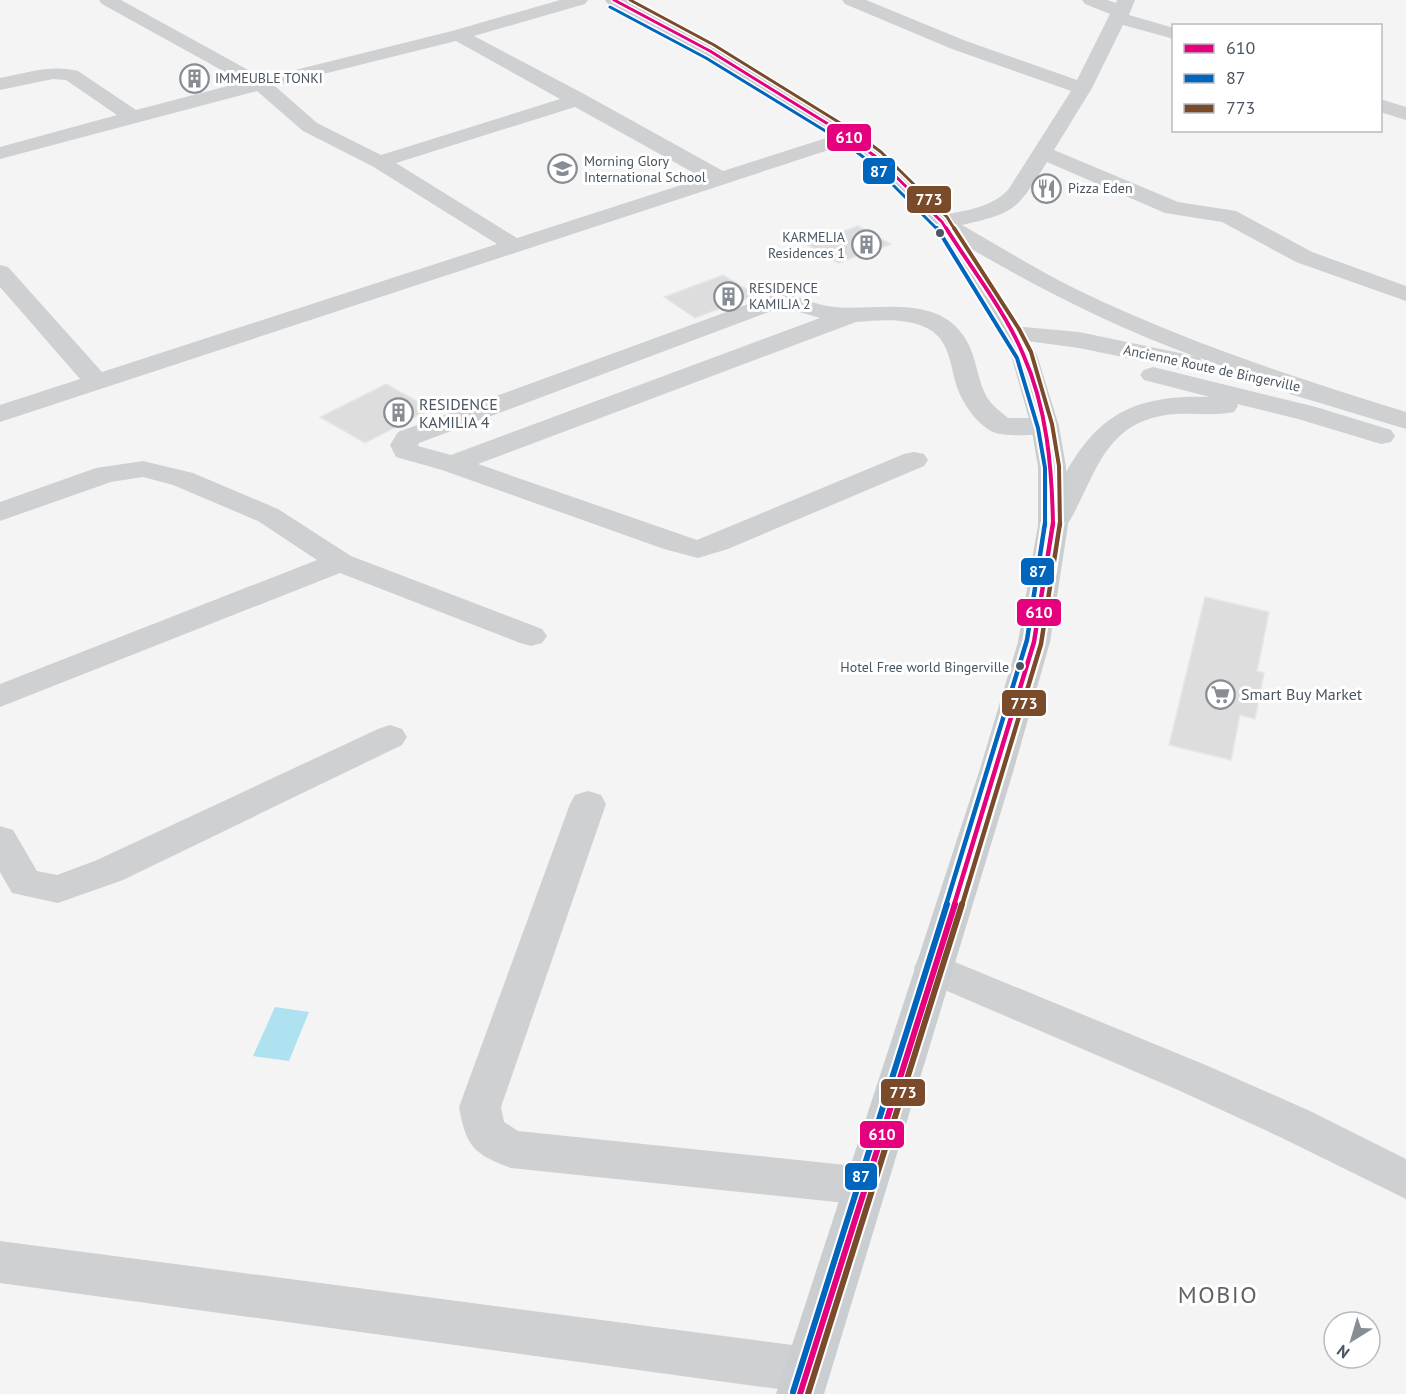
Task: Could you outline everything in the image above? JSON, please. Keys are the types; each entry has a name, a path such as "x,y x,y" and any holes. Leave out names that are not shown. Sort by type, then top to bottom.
{"main road":[{"path":"614,0 710,51 849,136 876,157 942,222 1019,344 1045,426 1052,467 1053,525 1034,642 996,772 804,1382"}],"street":[{"path":"108,0 262,85 310,127 379,162 515,246"},
{"path":"0,153 458,35 579,0"},
{"path":"850,0 940,38 1082,88"},
{"path":"1091,0 1122,10 1172,34"},
{"path":"942,222 998,208 1019,192 1082,88 1122,10"},
{"path":"458,35 579,99 718,177"},
{"path":"0,84 53,73 71,75 133,117"},
{"path":"379,162 579,99"},
{"path":"1382,106 1406,114"},
{"path":"0,414 515,246 718,177 849,136"},
{"path":"1042,152 1173,208 1228,216 1304,257 1406,294"},
{"path":"942,222 1076,298 1314,403"},
{"path":"0,272 97,383"},
{"path":"914,460 718,543 698,549 674,543 452,464 406,451 404,445 408,438 782,299 831,314 852,315 888,311 924,318 945,328 959,349 970,393 988,415 1001,426 1045,426"},
{"path":"452,464 852,315"},
{"name":"Ancienne Route de Bingerville","path":"1019,344 1175,380 1406,421"},
{"path":"1053,525 1091,453 1102,438 1126,419 1155,407 1198,404 1314,403"},
{"name":"Ancienne Route de Bingerville","path":"1314,403 1406,444"},
{"path":"0,512 106,474 143,469 183,479 268,515 340,562 531,636"},
{"path":"0,696 340,562"},
{"path":"0,839 25,883 58,889 110,870 390,737"},
{"path":"588,804 480,1107 485,1133 511,1149 866,1186"},
{"path":"933,969 1193,1078 1294,1124 1406,1180"},
{"path":"0,1262 804,1382"}],"water":[{"path":"275,1007 309,1012 289,1061 253,1056"}],"building":[{"name":"KARMELIA Residences 1","path":"858,226 891,244 838,263 806,244"},
{"name":"RESIDENCE KAMILIA 2","path":"723,275 756,295 695,318 664,297"},
{"name":"RESIDENCE KAMILIA 4","path":"386,384 431,409 365,443 320,417"},
{"name":"Smart Buy Market","path":"1205,597 1269,612 1257,671 1264,673 1255,719 1240,715 1231,760 1169,745"}],"transit line":[{"name":"610","path":"614,0 710,51 849,137 876,157 942,222 1013,333 1024,355 1045,426 1052,467 1053,525 1034,642 996,772 800,1394"},
{"name":"773","path":"630,0 714,45 853,131 881,152 947,217 1019,329 1031,352 1052,424 1059,466 1060,526 1041,644 1003,774 808,1394"},
{"name":"87","path":"610,7 706,58 845,143 871,163 936,227 1017,358 1038,428 1045,468 1045,524 1027,640 989,770 793,1392"}],"place":[{"name":"IMMEUBLE TONKI","path":"194,78"},
{"name":"Morning Glory International School","path":"563,169"},
{"name":"Pizza Eden","path":"1047,188"},
{"name":"KARMELIA Residences 1","path":"866,245"},
{"name":"RESIDENCE KAMILIA 2","path":"728,296"},
{"name":"RESIDENCE KAMILIA 4","path":"398,413"},
{"name":"Hotel Free world Bingerville","path":"1020,666"},
{"name":"Smart Buy Market","path":"1220,694"}],"district":[{"name":"MOBIO","path":"1218,1295"}]}
